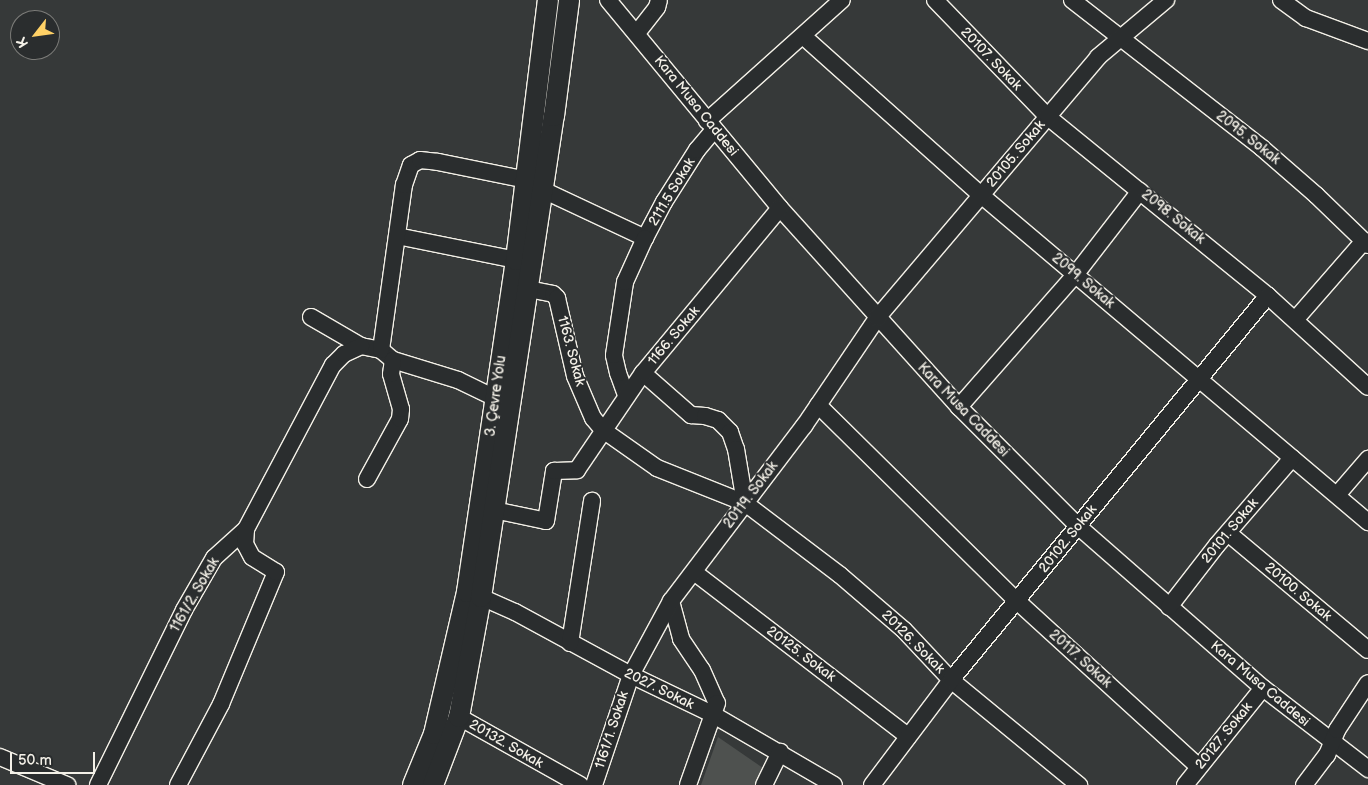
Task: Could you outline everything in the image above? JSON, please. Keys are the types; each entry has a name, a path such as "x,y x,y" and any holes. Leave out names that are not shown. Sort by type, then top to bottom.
{"main road":[{"name":"3. Çevre Yolu","path":"433,785 459,716 482,597 528,289 548,0"},
{"name":"3. Çevre Yolu","path":"413,785 434,734 467,592 516,260 535,185 569,0"}],"street":[{"name":"Kara Musa Caddesi","path":"608,0 780,208 959,407 1078,527 1263,688 1368,769"},
{"path":"637,33 657,7 660,0"},
{"name":"2111.5 Sokak","path":"367,479 400,419 401,409 387,355 397,236 404,185 411,165 420,160 535,185 645,238 664,202 711,126 842,0"},
{"name":"20107. Sokak","path":"935,0 1048,117"},
{"name":"2095. Sokak","path":"1072,0 1120,40 1262,148 1316,194 1366,243"},
{"name":"20105. Sokak","path":"877,318 1098,57 1166,0"},
{"path":"1281,0 1306,18 1368,41"},
{"name":"2099. Sokak","path":"803,36 981,195 1200,378 1368,522"},
{"name":"2098. Sokak","path":"1048,117 1268,296 1368,387"},
{"path":"959,407 1075,275 1140,191"},
{"name":"1166. Sokak","path":"494,510 546,521 554,471 577,470 626,395 643,373 780,208"},
{"path":"397,236 516,260"},
{"path":"626,395 618,374 614,355 625,282 645,238"},
{"path":"1296,320 1366,243"},
{"name":"1163. Sokak","path":"528,289 553,294 557,298 575,376 593,418 603,430"},
{"name":"20102. Sokak","path":"872,785 951,680 1268,296"},
{"path":"311,317 361,346 458,380 496,398"},
{"name":"20119. Sokak","path":"631,676 671,601 818,405 877,318"},
{"name":"1161/2. Sokak","path":"98,785 184,610 214,558 246,529 333,365 344,354 361,346"},
{"path":"643,373 691,415 705,416 718,420 730,432 736,450 745,503"},
{"name":"20117. Sokak","path":"818,405 1017,601 1198,766"},
{"name":"20126. Sokak","path":"603,430 657,468 745,503 840,575 904,630 951,680 1079,785"},
{"name":"20101. Sokak","path":"1169,607 1228,533 1292,458"},
{"path":"1337,495 1368,459"},
{"path":"570,643 592,501"},
{"path":"178,785 221,704 276,572 252,557 245,544 246,529"},
{"name":"20100. Sokak","path":"1228,533 1368,650"},
{"name":"20125. Sokak","path":"694,572 908,736"},
{"name":"2027. Sokak","path":"482,597 515,612 631,676 712,714 834,785"},
{"path":"671,601 681,639 702,670 717,703 688,785"},
{"name":"1161/1. Sokak","path":"594,785 631,676"},
{"path":"1304,785 1327,755 1337,730 1368,683"},
{"name":"20127. Sokak","path":"1185,785 1198,766 1263,688"},
{"name":"20132. Sokak","path":"459,716 580,785"},
{"path":"764,785 780,752"},
{"path":"0,757 43,780 67,785"}],"shaded area":[{"path":"718,737 763,768 755,785 701,785"}]}
